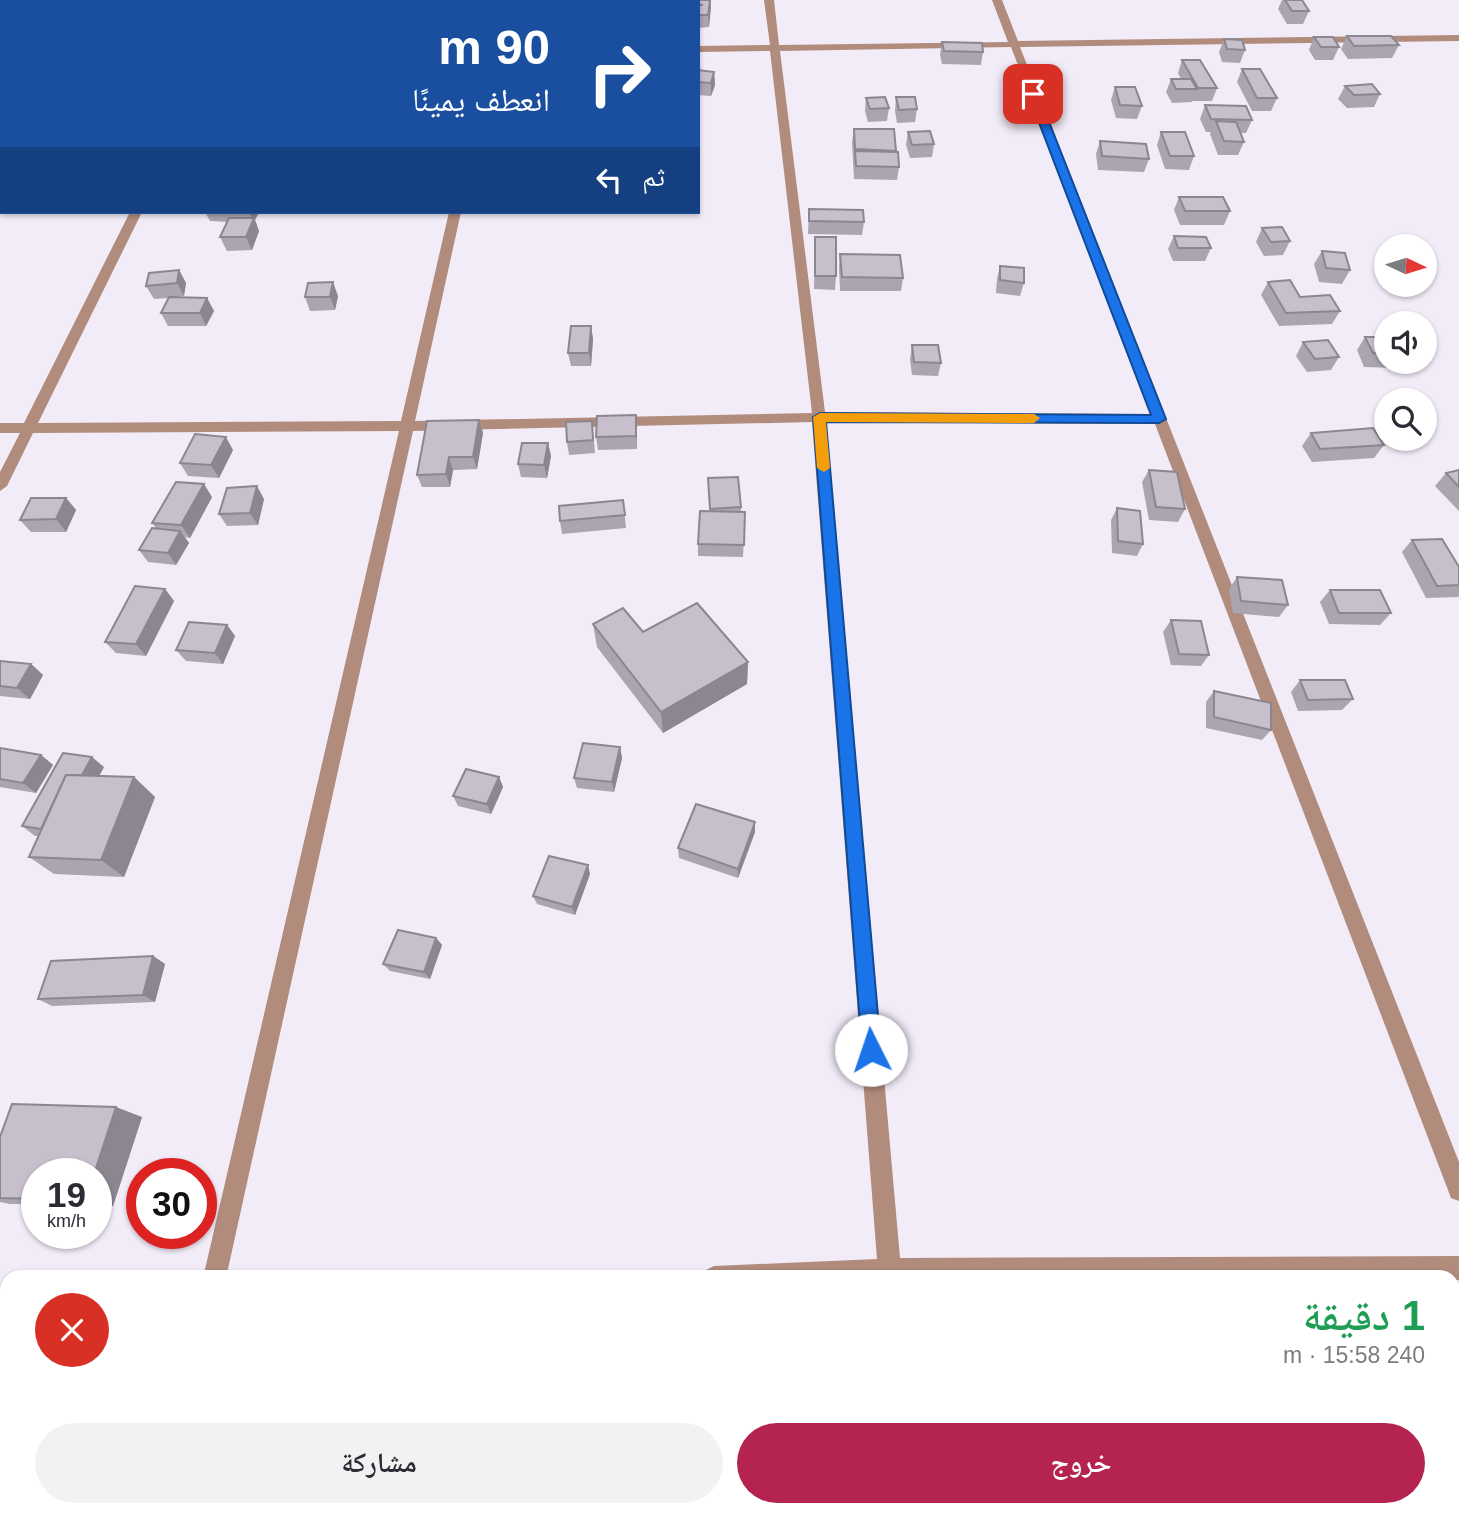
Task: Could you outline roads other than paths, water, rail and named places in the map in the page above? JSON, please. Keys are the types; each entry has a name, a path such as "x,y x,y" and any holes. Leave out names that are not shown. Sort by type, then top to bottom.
{"street":[{"path":"769,0 820,417 890,1270"},
{"path":"997,0 1459,1190"},
{"path":"700,49 1459,38"},
{"path":"0,486 135,214"},
{"path":"216,1270 454,214"},
{"path":"0,428 406,426 820,417 1159,419"},
{"path":"1269,1270 1459,1268"}]}
